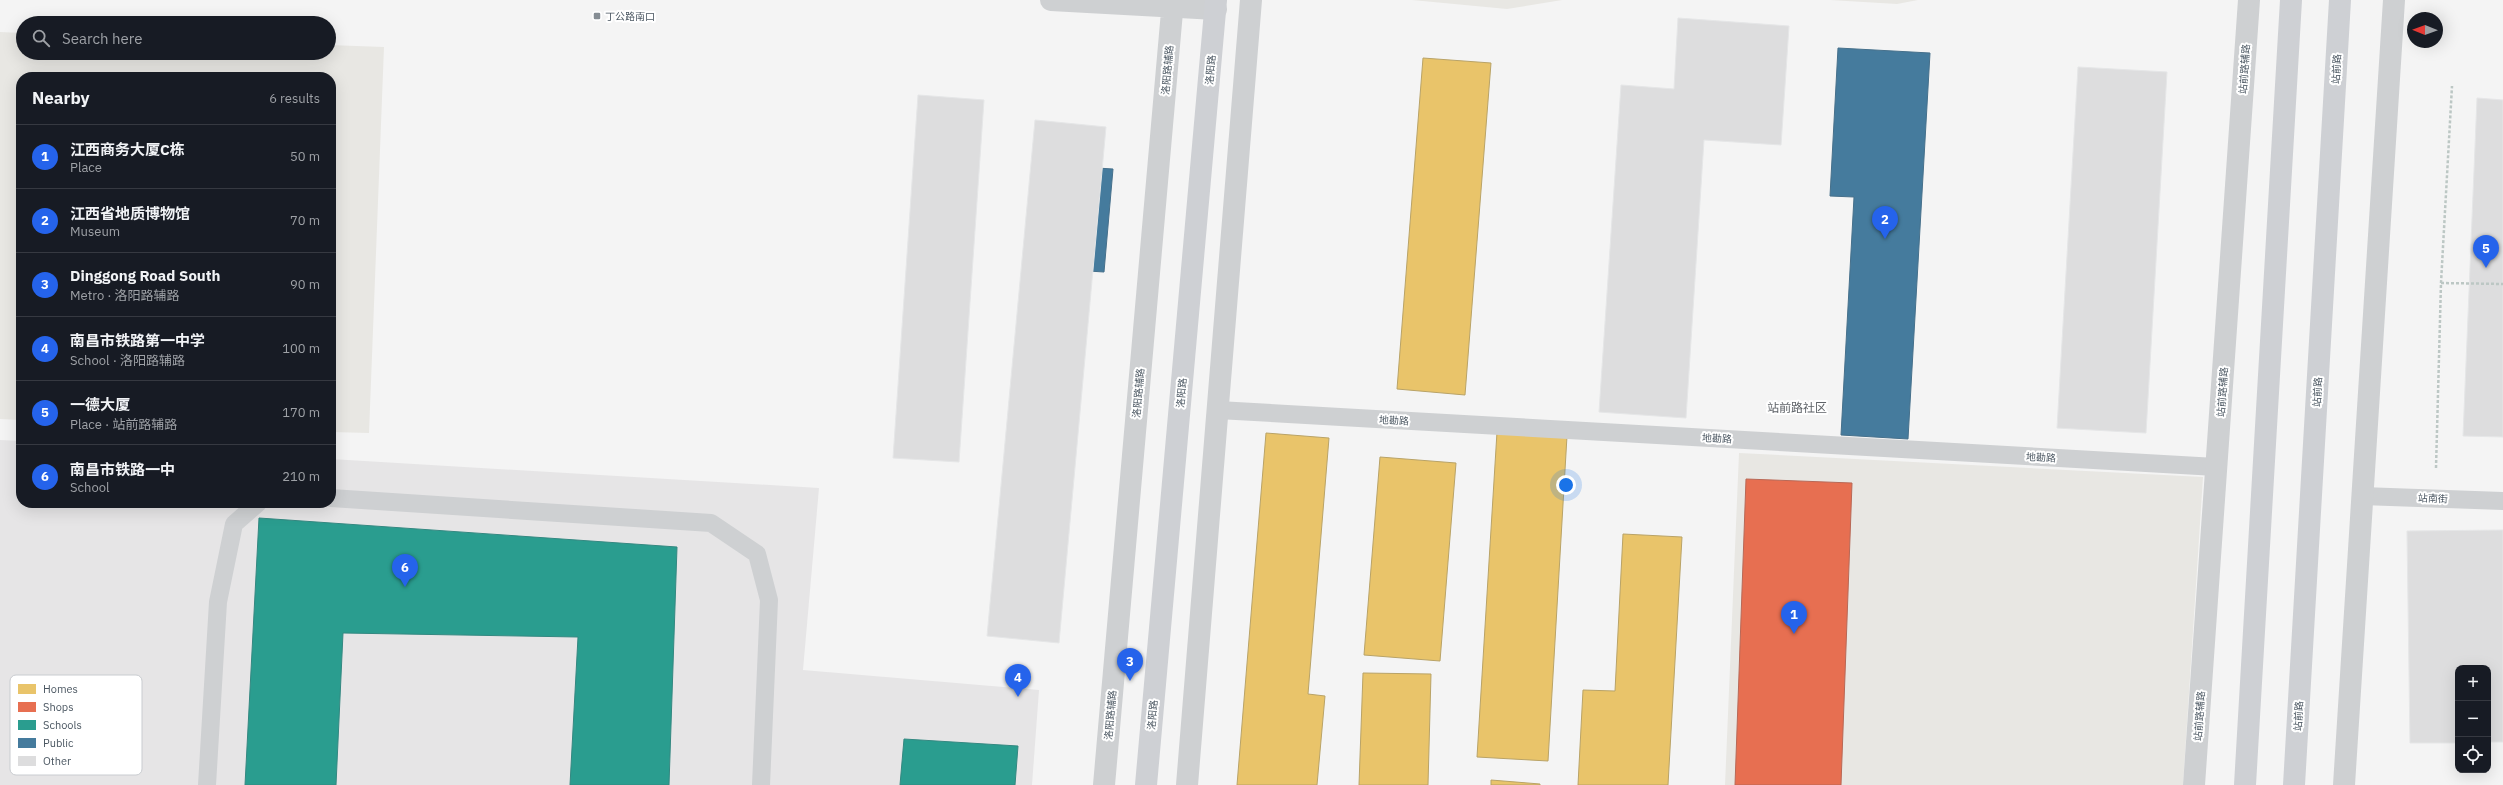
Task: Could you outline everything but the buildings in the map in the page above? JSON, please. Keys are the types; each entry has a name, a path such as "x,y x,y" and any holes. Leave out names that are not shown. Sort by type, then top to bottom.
{"main road":[{"path":"2245,785 2291,0"},
{"name":"站前路","path":"2294,785 2340,0"},
{"name":"洛阳路","path":"1146,785 1216,4"}],"street":[{"path":"1051,0 1216,4"},
{"path":"1187,785 1252,0"},
{"name":"站前路辅路","path":"2194,785 2249,0"},
{"path":"2344,785 2394,0"},
{"name":"洛阳路辅路","path":"1104,785 1173,3"}],"lane":[{"name":"地勘路","path":"1218,410 2216,467"},
{"name":"站南街","path":"2362,496 2503,501"},
{"path":"336,498 711,523 731,536 757,554 769,600 761,785"},
{"path":"207,785 218,602 234,524 252,508"}],"path":[{"path":"2436,468 2441,283 2452,86"},
{"path":"2441,283 2503,284"}],"shaded area":[{"path":"1412,0 1562,0 1507,9"},
{"path":"1830,0 1918,0 1897,4"},
{"path":"0,32 16,33 16,60 336,60 336,45 384,47 369,433 336,432 336,72 16,72 16,420 0,419"},
{"path":"0,440 16,441 16,508 336,508 336,459 819,488 803,670 1039,690 1032,785 0,785"},
{"path":"1739,453 2203,477 2183,785 1725,785"}],"place":[{"name":"丁公路南口","path":"597,16"},
{"name":"江西省地质博物馆","path":"1885,239"},
{"name":"一德大厦","path":"2486,268"},
{"name":"南昌市铁路一中","path":"405,587"},
{"name":"江西商务大厦C栋","path":"1794,634"},
{"name":"Dinggong Road South","path":"1130,681"},
{"name":"南昌市铁路第一中学","path":"1018,697"}],"district":[{"name":"站前路社区","path":"1797,408"}]}
